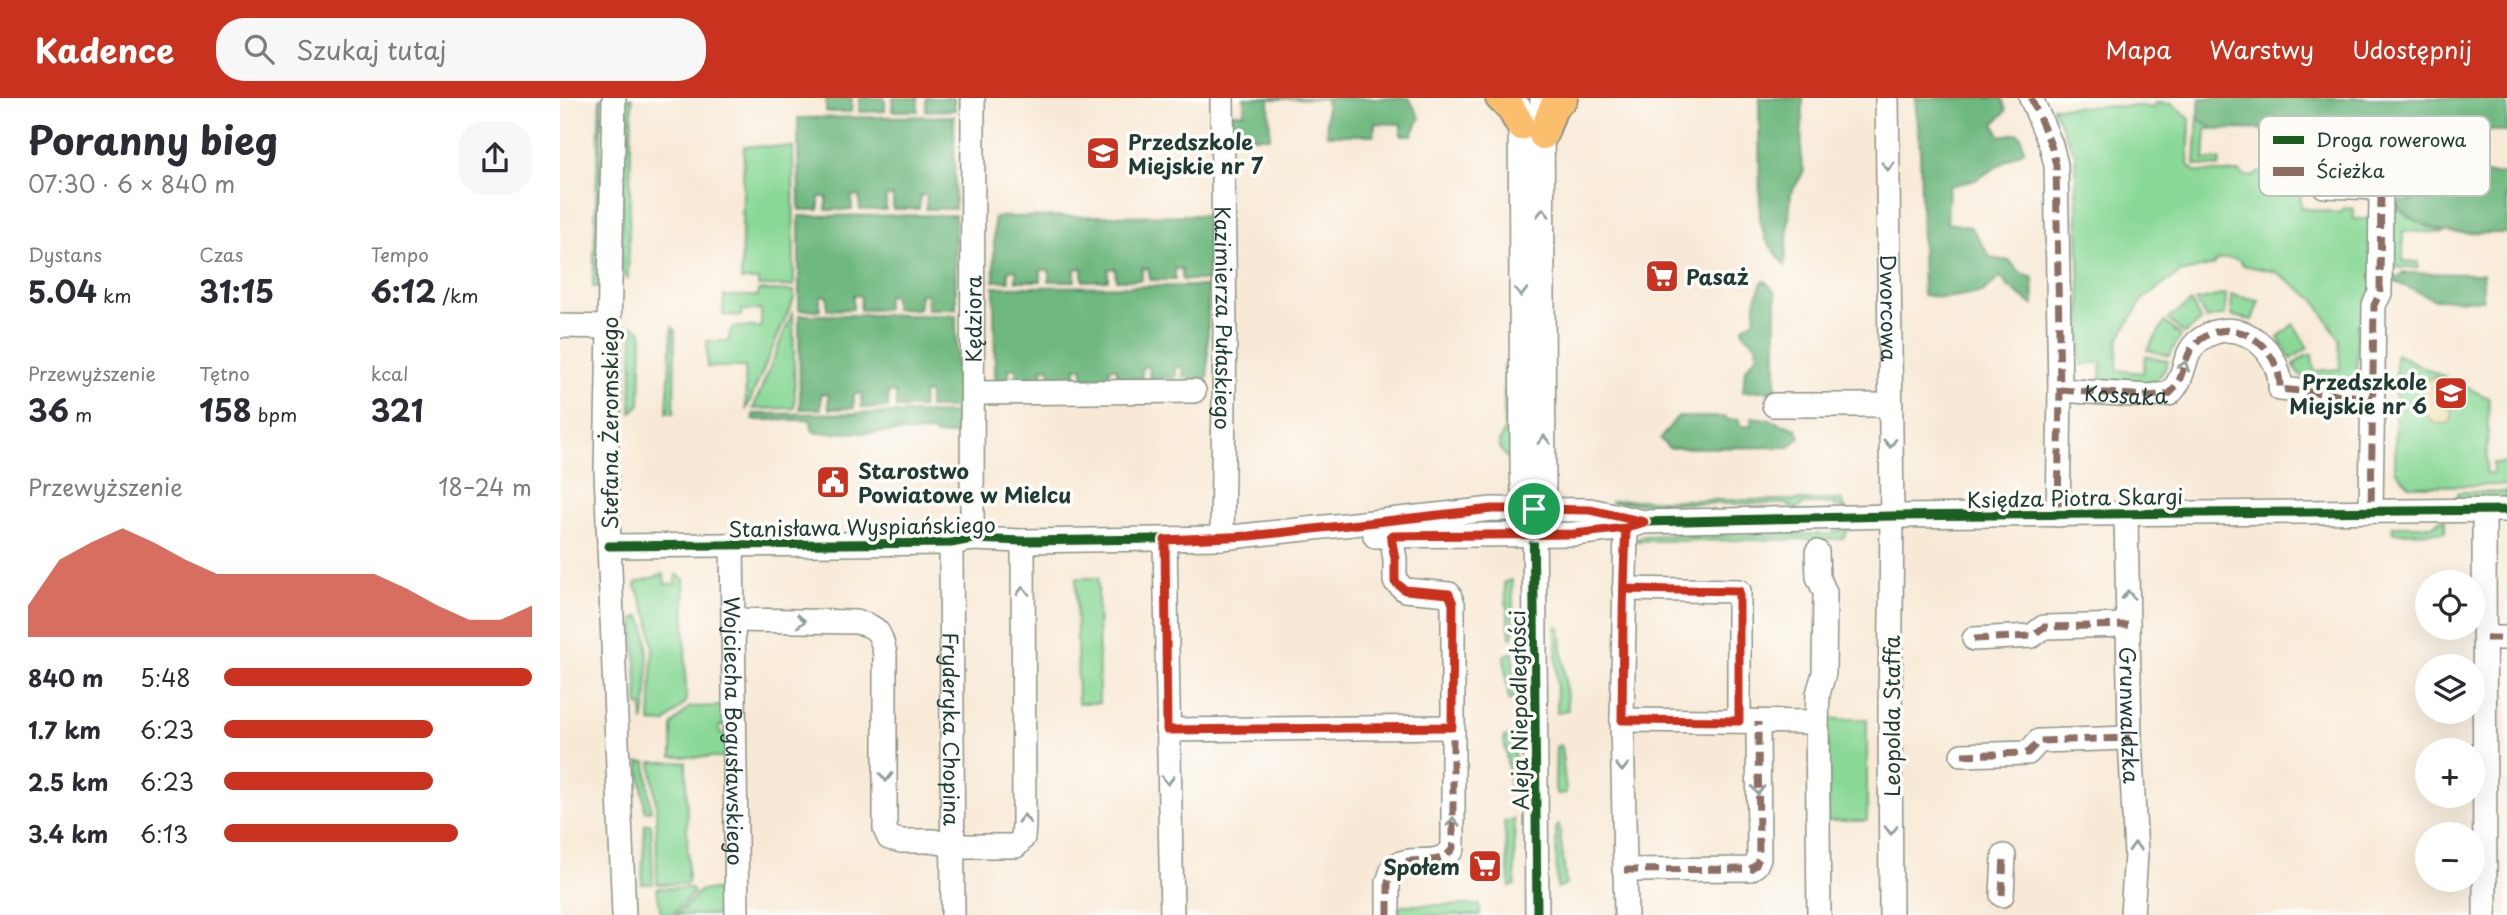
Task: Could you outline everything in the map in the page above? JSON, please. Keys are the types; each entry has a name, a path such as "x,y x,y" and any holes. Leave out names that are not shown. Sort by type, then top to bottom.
{"main road":[{"path":"1500,98 1532,130 1563,98"}],"street":[{"name":"Stefana Żeromskiego","path":"614,98 606,470 624,915"},
{"name":"Kędziora","path":"962,541 973,393 973,98"},
{"name":"Kazimierza Pułaskiego","path":"1222,98 1225,309 1222,538"},
{"name":"Aleja Niepodległości","path":"1520,98 1532,130"},
{"name":"Aleja Niepodległości","path":"1537,915 1534,507 1523,489 1532,130 1542,98"},
{"name":"Dworcowa","path":"1887,98 1892,516"},
{"name":"Kossaka","path":"2031,98 2051,145 2056,165 2060,390 2058,515"},
{"path":"2371,511 2374,306 2380,293 2381,279 2381,196"},
{"path":"560,326 609,327"},
{"name":"Kossaka","path":"2060,390 2148,396 2169,394 2179,379 2191,347 2208,335 2227,330 2243,333 2270,352 2281,377 2280,389 2373,398"},
{"path":"973,393 1195,391"},
{"path":"1774,405 1889,405"},
{"name":"Stanisława Wyspiańskiego","path":"608,545 1222,538 1492,509 1534,507"},
{"name":"Księdza Piotra Skargi","path":"1534,507 1590,510 1635,525"},
{"path":"2484,510 2496,638 2484,915"},
{"name":"Księdza Piotra Skargi","path":"1534,535 1574,534 1635,525 1892,516 2507,510"},
{"name":"Grunwaldzka","path":"2126,515 2130,738 2136,854 2132,915"},
{"name":"Leopolda Staffa","path":"1891,915 1892,516"},
{"path":"1626,915 1622,720 1624,589 1635,525"},
{"name":"Stanisława Wyspiańskiego","path":"1250,536 1534,535"},
{"path":"1388,915 1388,882 1393,867 1406,861 1441,859 1453,848 1453,604 1449,594 1405,590 1398,586 1395,582 1391,536"},
{"path":"1165,540 1172,915"},
{"name":"Fryderyka Chopina","path":"953,915 962,541"},
{"path":"733,621 856,622 876,628 883,639 886,654 885,829 889,838 933,841 953,846 1016,846 1023,838 1023,541"},
{"name":"Wojciecha Bogusławskiego","path":"732,545 737,915"},
{"path":"1817,552 1818,577 1825,593 1824,673 1818,694 1817,722 1819,915"},
{"path":"1623,870 1750,869 1756,865 1759,858 1739,591 1624,589"},
{"path":"1973,639 2032,636 2044,627 2128,625"},
{"path":"1622,720 1817,722"},
{"path":"1167,730 1452,727"},
{"path":"1962,755 2028,753 2039,741 2130,738"},
{"path":"2002,895 2004,856"}],"green space":[{"path":"600,98 599,287 593,287"},
{"path":"625,98 632,98 628,279 621,273"},
{"path":"826,98 852,98 851,112 826,112"},
{"path":"859,98 885,98 885,111 859,112"},
{"path":"893,98 918,98 918,111 892,111"},
{"path":"926,98 954,98 955,110 926,111"},
{"path":"1244,98 1326,98 1269,99 1270,137 1229,137 1229,113 1244,113"},
{"path":"1326,98 1409,98 1420,118 1412,135 1401,135 1401,124 1375,123 1374,135 1327,135"},
{"path":"1759,98 1803,98 1801,159 1804,171 1791,193 1785,265 1766,240 1760,221"},
{"path":"1915,98 2003,100 2006,111 1994,124 2000,136 2018,133 2024,150 1975,180 1949,186 1947,223 1971,227 1991,258 2010,261 2019,272 2033,278 2034,306 2000,277 1982,293 1944,298 1923,295 1920,147"},
{"path":"2200,98 2507,98 2507,131 2490,131 2490,116 2259,116 2259,129 2213,129 2198,118"},
{"path":"2155,103 2171,104 2190,118 2188,165 2195,172 2241,172 2242,175 2253,177 2259,173 2259,196 2301,196 2301,208 2341,213 2343,208 2354,209 2354,219 2368,219 2372,216 2373,290 2365,317 2357,327 2357,368 2362,371 2356,383 2303,377 2294,364 2307,355 2312,355 2314,371 2340,369 2339,339 2314,299 2276,272 2242,265 2242,262 2228,258 2214,262 2214,265 2180,273 2143,299 2118,340 2117,370 2143,373 2146,356 2168,361 2157,379 2141,384 2100,380 2102,362 2081,365 2075,154 2052,107 2154,108"},
{"path":"954,116 955,209 926,209 927,196 920,195 919,209 893,209 893,196 886,196 886,210 860,210 859,196 852,196 852,210 826,210 827,197 819,197 819,210 799,210 798,118"},
{"path":"2198,118 2213,129 2206,129 2204,160 2220,160 2219,167 2195,165"},
{"path":"744,146 793,147 794,286 758,286 758,280 741,280"},
{"path":"2490,174 2507,174 2507,233 2458,233 2432,228 2405,213 2391,201 2414,201 2414,196 2490,196"},
{"path":"2391,201 2409,218 2444,233 2403,231 2403,261 2418,262 2418,268 2390,267"},
{"path":"955,215 956,309 927,309 927,294 920,294 919,309 894,309 894,296 887,295 886,309 860,310 861,296 853,295 853,309 827,310 827,296 820,296 820,310 799,310 799,216"},
{"path":"1208,215 1208,280 1182,280 1182,269 1175,269 1175,280 1149,280 1149,269 1142,268 1142,280 1116,280 1115,268 1108,269 1108,280 1083,281 1082,268 1075,269 1075,281 1049,281 1049,270 1041,270 1041,281 1016,281 1016,270 1008,270 1009,281 994,281 994,217"},
{"path":"2402,273 2483,274 2483,300 2433,299 2391,280 2390,276 2400,276"},
{"path":"1765,281 1776,293 1776,390 1743,392 1745,370 1758,354 1756,344 1743,332 1743,327 1755,319 1755,302 1762,282"},
{"path":"1208,286 1208,378 1183,378 1183,367 1176,367 1176,378 1150,378 1149,366 1142,367 1142,378 1117,378 1117,368 1110,368 1109,378 1083,379 1083,368 1076,368 1076,379 1050,379 1050,368 1042,368 1042,379 1016,379 1016,368 1009,369 1009,379 995,379 994,287"},
{"path":"758,290 794,291 794,298 746,410 745,367 707,367 707,341 729,341 730,331 734,327 761,327 761,310 742,310 741,316 723,315 724,296 758,296"},
{"path":"2226,294 2225,315 2206,319 2196,301"},
{"path":"2231,295 2259,301 2252,320 2232,316"},
{"path":"2191,302 2201,321 2184,334 2168,319"},
{"path":"793,311 795,408 753,409"},
{"path":"799,315 956,315 957,408 929,408 929,393 923,393 922,408 896,408 896,393 888,393 888,408 862,408 861,393 854,394 854,408 829,409 828,394 821,394 821,409 800,409"},
{"path":"2165,322 2181,336 2169,356 2147,350"},
{"path":"2293,324 2308,348 2291,359 2278,338"},
{"path":"627,326 625,413 618,404 619,335"},
{"path":"633,326 642,334 640,404 631,413"},
{"path":"672,327 675,330 674,413 667,413"},
{"path":"2396,354 2489,398 2486,473 2493,473 2493,463 2507,463 2507,485 2410,486 2395,470"},
{"path":"1504,365 1513,365 1512,460 1500,449 1499,442 1504,431"},
{"path":"957,413 957,435 935,435 934,432 816,433 812,430 811,420 753,420 753,414"},
{"path":"1677,417 1726,417 1727,420 1739,419 1740,426 1751,426 1751,417 1767,419 1797,429 1800,437 1789,447 1669,448 1660,439"},
{"path":"2458,492 2507,492 2507,499 2455,499"},
{"path":"1645,500 1841,500 1847,511 1832,504 1803,504 1797,510 1786,504 1611,503"},
{"path":"2439,520 2445,520 2445,532 2393,533 2392,526 2433,526"},
{"path":"1847,526 1848,531 1842,539 1635,541 1642,536 1664,535 1832,534"},
{"path":"664,574 665,584 675,584 676,574 684,579 686,702 665,723 650,722 653,645 649,618 635,585"},
{"path":"1076,578 1098,578 1099,703 1078,703"},
{"path":"1512,580 1514,635 1512,637 1504,582"},
{"path":"640,616 644,623 648,650 643,722 642,706 638,706 634,619"},
{"path":"1556,627 1560,627 1568,710 1557,713"},
{"path":"1513,652 1515,698 1509,701 1504,656"},
{"path":"726,706 725,725 719,726 720,733 725,734 726,757 672,757 672,725 690,707"},
{"path":"1828,719 1867,719 1867,821 1828,821"},
{"path":"1514,734 1515,784 1510,786 1504,737"},
{"path":"1561,745 1566,793 1558,795 1555,789 1556,747"},
{"path":"639,762 646,762 651,811 645,811"},
{"path":"651,762 686,762 688,884 657,884 656,803"},
{"path":"1514,819 1515,885 1510,887 1504,822"},
{"path":"645,824 651,824 653,884 642,884"},
{"path":"1559,825 1566,884 1557,888 1556,828"},
{"path":"657,888 690,888 694,892 672,915 661,915"},
{"path":"701,890 725,890 725,915 676,915"},
{"path":"1403,905 1479,905 1480,915 1398,915 1399,908"}],"sand":[{"path":"2433,376 2444,384 2443,399 2452,411 2452,420 2447,424 2435,423 2424,413 2423,388"}],"marked path":[{"path":"2031,98 2051,145 2056,165 2060,390 2058,515"},
{"path":"2371,511 2374,305 2380,293 2381,196"},
{"path":"2060,390 2148,396 2169,394 2179,380 2188,356 2197,342 2220,331 2233,331 2246,334 2267,351 2279,375 2280,389 2373,398"},
{"path":"1388,915 1388,882 1393,867 1408,861 1440,858 1453,848 1453,604 1449,594 1405,590 1395,581 1391,536"},
{"path":"1624,589 1739,591 1739,721"},
{"path":"1974,639 2032,636 2044,627 2128,625"},
{"path":"2486,638 2507,638"},
{"path":"1624,870 1750,869 1756,865 1759,858 1758,722"},
{"path":"1167,730 1452,727"},
{"path":"1962,755 2028,753 2039,741 2130,738"},
{"path":"2002,895 2004,856"}],"cycle path":[{"path":"1533,505 1537,915"},
{"path":"609,546 951,543 972,539 1023,541 1222,538 1492,509 1590,510 1644,522 1892,516 2507,510"}],"place":[{"name":"Przedszkole Miejskie nr 7","path":"1103,153"},
{"name":"Pasaż","path":"1662,276"},
{"name":"Przedszkole Miejskie nr 6","path":"2451,393"},
{"name":"Starostwo Powiatowe w Mielcu","path":"833,482"},
{"name":"Społem","path":"1485,866"}],"route":[{"path":"1534,509 1492,509 1250,536 1165,540 1167,730 1452,727 1453,604 1449,594 1405,590 1398,586 1395,582 1391,536 1574,534 1626,528 1624,589 1739,591 1739,721 1622,720 1624,589 1625,544 1626,528 1644,522 1590,510 1534,509"}]}
